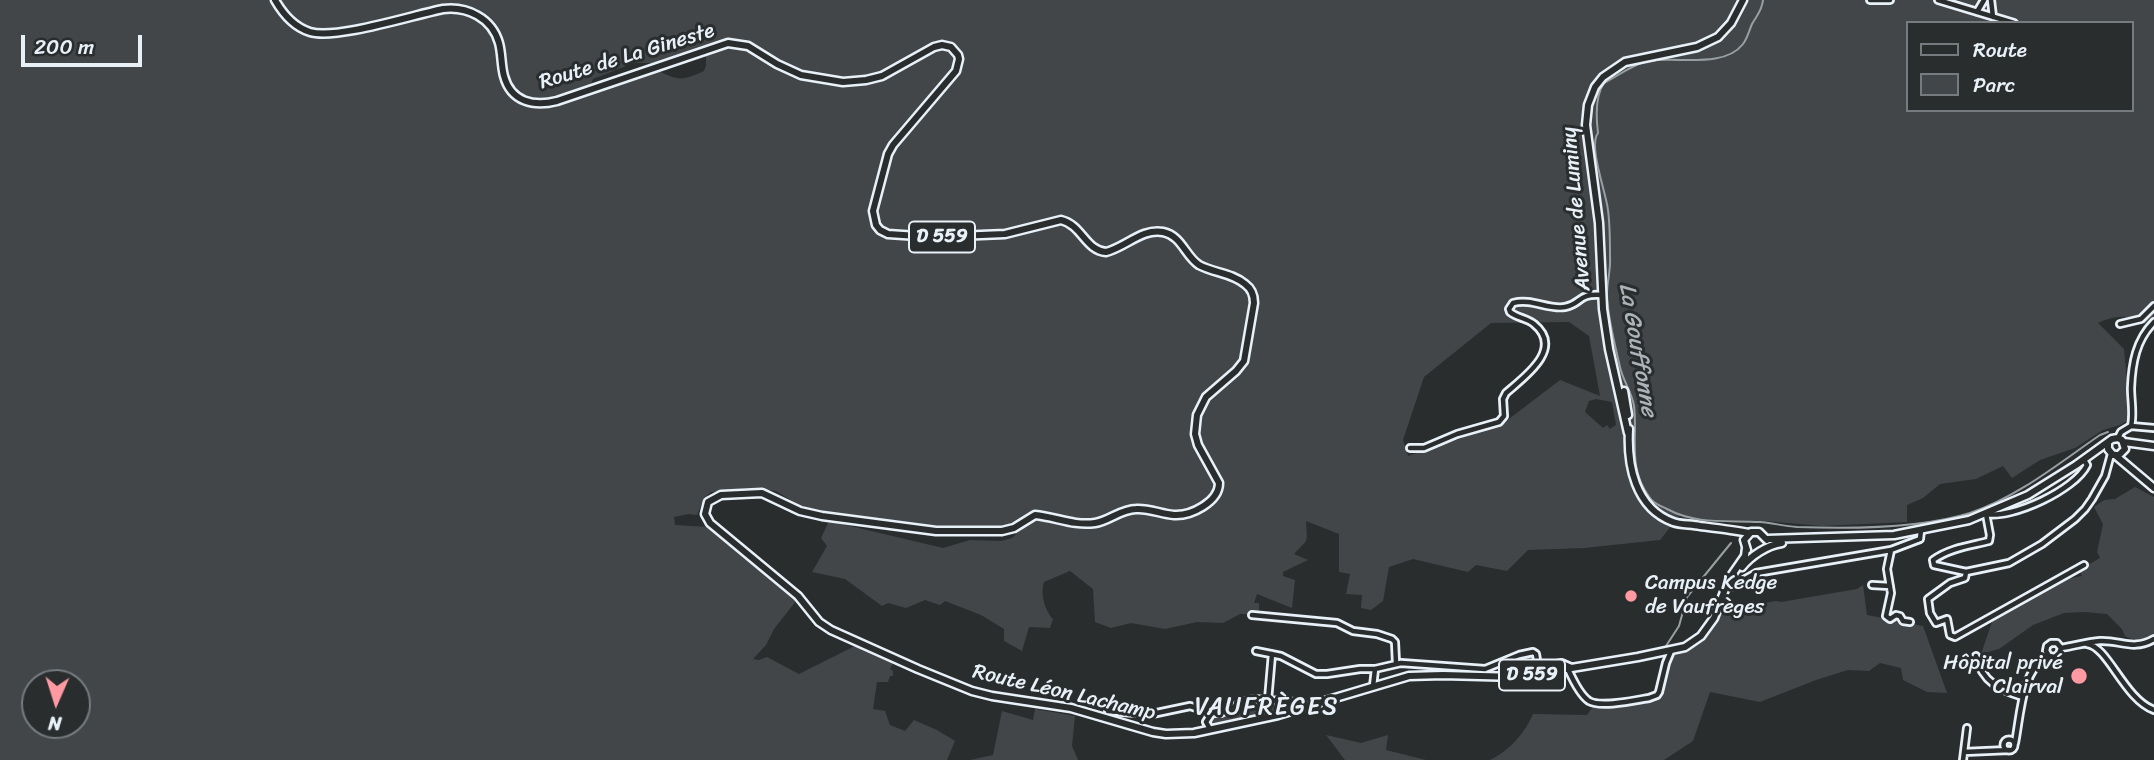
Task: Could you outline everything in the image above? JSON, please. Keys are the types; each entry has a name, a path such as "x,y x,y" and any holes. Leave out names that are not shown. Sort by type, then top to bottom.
{"main road":[{"name":"Route de La Gineste","path":"275,0 293,23 308,31 323,34 443,9 468,11 482,18 495,32 500,43 503,74 511,90 521,99 539,104 557,101 728,43 748,46 801,75 844,82 882,76 934,47 946,46 955,50 959,64 951,79 890,149 873,211 874,222 880,230 891,235 923,237 993,235 1014,233 1061,220 1077,228 1092,248 1106,252 1142,234 1163,232 1183,244 1196,263 1243,282 1254,296 1244,361 1206,397 1197,415 1195,434 1198,445 1219,483 1217,494 1188,513 1175,515 1135,509 1101,522 1078,524 1035,515 1008,530 936,531 822,516 800,511 762,493 716,496 708,502 705,509 710,523"},
{"name":"Avenue de Luminy","path":"1743,0 1725,31 1711,41 1688,49 1625,62 1607,73 1591,93 1586,111 1586,125 1599,223 1602,295 1609,349 1628,433 1636,488 1647,504 1671,521 1749,533"},
{"path":"1745,544 1749,533 1759,532 1767,539 1829,538 1894,535 1952,525 1986,514 2028,495 2112,439 2124,463 2154,488"},
{"path":"2108,443 2118,449"},
{"path":"2097,451 2141,445 2154,446"},
{"name":"Route Léon Lachamp","path":"710,523 797,596 823,625 918,669 992,696 1071,709 1153,732 1177,734 1306,707 1418,675 1517,677 1685,647 1696,640 1714,618 1734,571 1743,560 1745,544"},
{"path":"1734,531 1754,554 1761,553 1776,543 1829,538"},
{"path":"1766,548 1767,539"},
{"name":"Route Léon Lachamp","path":"1729,586 1754,554"}],"street":[{"path":"1870,0 1890,0"},
{"path":"1938,0 2007,21"},
{"path":"1977,12 1984,0"},
{"path":"1991,0 1993,17"},
{"path":"1410,448 1424,448 1457,434 1491,426 1503,419 1503,399 1506,393 1537,366 1545,345 1544,336 1536,325 1510,312 1513,303 1527,301 1562,307 1588,294 1602,295"},
{"path":"2120,324 2141,318 2154,306"},
{"path":"2131,426 2131,388 2137,346 2154,322"},
{"path":"2084,460 2087,465 2068,487 2036,503 1996,516 1986,514 1989,541 1959,548 1933,560 1934,565 1966,572 2009,563 2042,544 2085,509 2118,449 2121,432 2131,426 2154,428"},
{"path":"1729,586 1735,586 1756,573 1891,550 1920,539 1921,530"},
{"path":"1891,550 1887,569 1890,586 1886,616 1890,619 1896,615 1903,621 1910,622"},
{"path":"1966,572 1965,578 1950,583 1928,599 1932,619 1936,623 1947,619 1952,637 2084,565"},
{"path":"1872,585 1890,586"},
{"path":"1252,615 1337,623 1353,631 1377,634 1395,642 1396,663"},
{"path":"2061,648 2102,641 2140,646 2154,639"},
{"path":"2102,641 2099,646 2102,653 2122,683 2137,700 2154,710"},
{"path":"2102,653 2103,647 2109,642"},
{"path":"1964,752 2014,748 2027,678 2051,643 2057,643 2061,648"},
{"path":"2080,644 2093,645 2102,653"},
{"path":"2043,657 2058,656 2061,648"},
{"path":"1256,651 1292,660 1316,674 1375,669 1396,663 1481,670 1533,652 1540,667 1562,663 1570,668 1586,699 1602,704 1657,695 1671,651"},
{"path":"1268,700 1272,654"},
{"path":"1976,656 1988,681 2002,690 2023,697"},
{"path":"1373,686 1375,669"},
{"name":"Route Léon Lachamp","path":"1212,713 1225,712 1245,701 1301,703 1306,707"},
{"path":"1108,711 1152,714 1190,706 1212,713 1206,719 1210,729"},
{"path":"1963,760 1967,728"},
{"path":"2009,750 2004,746 2006,741 2011,739 2015,743"}],"green space":[{"path":"0,0 271,0 284,19 295,28 322,35 356,33 455,11 475,16 487,27 508,91 518,102 536,107 562,104 657,70 675,78 690,77 704,71 706,53 729,47 743,47 796,77 820,84 845,86 877,81 935,50 949,50 956,60 953,69 890,143 885,153 869,211 873,226 881,235 888,238 933,241 1005,237 1061,223 1073,230 1090,250 1101,255 1110,255 1149,236 1157,235 1171,240 1200,269 1244,287 1251,302 1241,359 1231,372 1203,396 1194,413 1194,442 1215,484 1211,495 1194,508 1174,512 1137,505 1091,520 1069,519 1033,511 1003,527 947,528 819,511 800,506 776,491 752,488 711,492 704,498 697,515 674,517 675,525 708,527 796,601 774,629 766,645 753,659 767,657 799,674 857,645 893,663 890,669 893,676 890,676 888,682 877,682 873,709 885,711 890,725 905,731 914,720 955,741 947,760 0,760"},
{"path":"278,0 2154,0 2154,332 2140,320 2130,317 2113,318 2098,323 2124,349 2130,414 2127,421 2103,430 2075,448 2040,460 2012,478 2003,466 1976,479 1940,484 1923,498 1907,505 1907,522 1822,526 1765,521 1709,521 1680,515 1660,540 1584,548 1528,550 1507,571 1476,565 1468,572 1413,559 1389,567 1383,601 1371,610 1361,608 1362,595 1346,594 1350,574 1339,572 1339,534 1306,521 1306,540 1294,554 1308,560 1283,572 1283,576 1295,580 1292,608 1257,594 1254,603 1259,603 1259,614 1240,614 1223,623 1197,622 1165,629 1131,623 1111,628 1095,622 1093,589 1070,571 1044,582 1044,602 1053,619 1050,628 1029,627 1022,651 1004,641 1004,629 981,615 945,601 940,605 925,600 906,608 888,603 882,606 845,579 812,572 827,546 821,538 829,521 943,548 970,540 1001,541 1012,538 1035,519 1067,527 1093,528 1127,514 1141,512 1174,518 1205,507 1219,496 1220,487 1199,439 1199,415 1208,399 1245,363 1257,310 1253,288 1198,261 1185,243 1164,230 1103,249 1090,242 1076,225 1062,218 1011,231 964,234 902,233 880,226 877,220 877,202 890,155 942,94 961,64 958,51 947,43 886,71 849,79 807,74 777,62 749,44 728,42 696,50 654,66 651,63 634,63 593,79 589,88 543,102 520,94 510,82 495,31 485,17 468,8 442,6 355,27 321,31 309,29 291,17","holes":["1569,322 1589,336 1600,396 1560,380 1501,425 1408,456 1403,440 1424,377 1491,323","1596,399 1612,402 1616,425 1610,429 1607,425 1603,428 1585,412 1589,401"]},
{"path":"2135,487 2154,497 2154,634 2136,640 2125,636 2122,629 2107,614 2064,613 2033,625 1999,649 1981,654 1994,616 1996,619 2067,579 2082,576 2079,570 2100,558 2097,552 2103,524 2094,507"},
{"path":"1863,585 1867,615 1923,626 1947,693 1927,692 1903,680 1901,668 1880,663 1869,671 1848,670 1760,702 1710,692 1693,741 1664,760 1490,760 1516,741 1533,714 1587,715 1594,705 1629,704 1656,698 1664,686 1672,656 1694,647 1707,636 1725,600 1728,609 1857,589"},
{"path":"1249,702 1294,707 1213,725 1210,722 1213,716 1225,714"},
{"path":"1035,709 1075,716 1072,746 1078,760 970,760 993,755 1002,711 1033,720"},
{"path":"1326,735 1361,743 1388,735 1386,750 1426,760 1345,760"}],"waterway":[{"name":"La Gouffonne","path":"1763,0 1746,40 1735,52 1712,59 1648,61 1631,67 1604,83 1599,94 1595,148 1609,221 1608,311 1621,372 1634,406 1638,476 1652,500 1678,514 1712,521 1839,528 1929,522 1970,513 2005,498 2108,432"},
{"path":"1666,646 1679,626 1687,597 1731,543"}],"place":[{"name":"Campus Kedge de Vaufrèges","path":"1631,596"},
{"name":"Hôpital privé Clairval","path":"2079,676"}],"district":[{"name":"VAUFRÈGES","path":"1267,708"}]}
